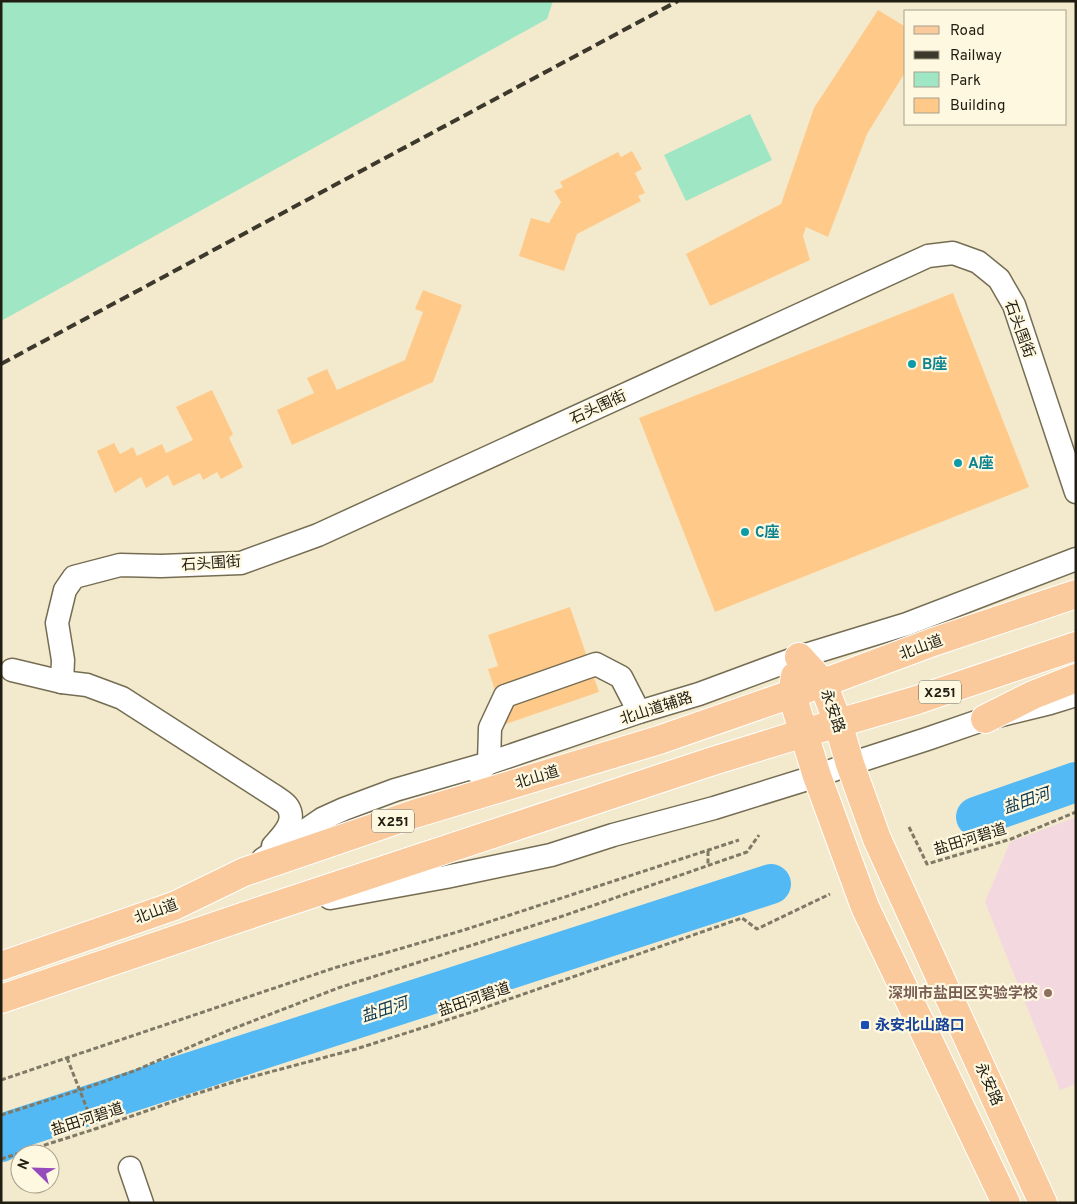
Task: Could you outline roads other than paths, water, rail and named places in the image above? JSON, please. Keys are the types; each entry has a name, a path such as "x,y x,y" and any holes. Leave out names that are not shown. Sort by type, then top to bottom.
{"main road":[{"name":"北山道","path":"1,966 174,906 244,872 414,814 659,740 792,695 934,642 1076,594"},
{"name":"X251","path":"1,1000 266,909 804,733 914,701 1076,646"},
{"name":"永安路","path":"799,657 823,683 877,839 1043,1203"},
{"path":"799,657 792,695 817,776 865,907 1006,1203"},
{"path":"985,719 1033,695 1076,678"}],"street":[{"name":"石头围街","path":"62,682 63,660 57,623 64,590 74,577 120,565 162,566 241,563 318,535 928,256 953,253 978,262 999,280 1014,305 1076,492"},
{"name":"北山道辅路","path":"244,872 322,819 344,808 395,790 489,763 639,712 699,694 799,657 907,624 1076,559"},
{"path":"414,814 489,763 490,728 505,696 596,664 621,677 639,712"},
{"path":"12,670 62,682 88,685 122,698 288,806 322,819"},
{"path":"266,909 551,856 613,835 714,808 817,776 985,719 1076,695"},
{"path":"244,872 270,850 284,833 291,822 288,806"},
{"path":"130,1168 142,1203"}],"waterway":[{"name":"盐田河","path":"976,817 1076,782"},
{"name":"盐田河","path":"1,1142 13,1130 771,884"}],"railway":[{"path":"1,364 678,1"}],"place":[{"name":"B座","path":"912,364"},
{"name":"A座","path":"958,463"},
{"name":"C座","path":"745,532"},
{"name":"深圳市盐田区实验学校","path":"1048,993"},
{"name":"永安北山路口","path":"865,1025"}]}
